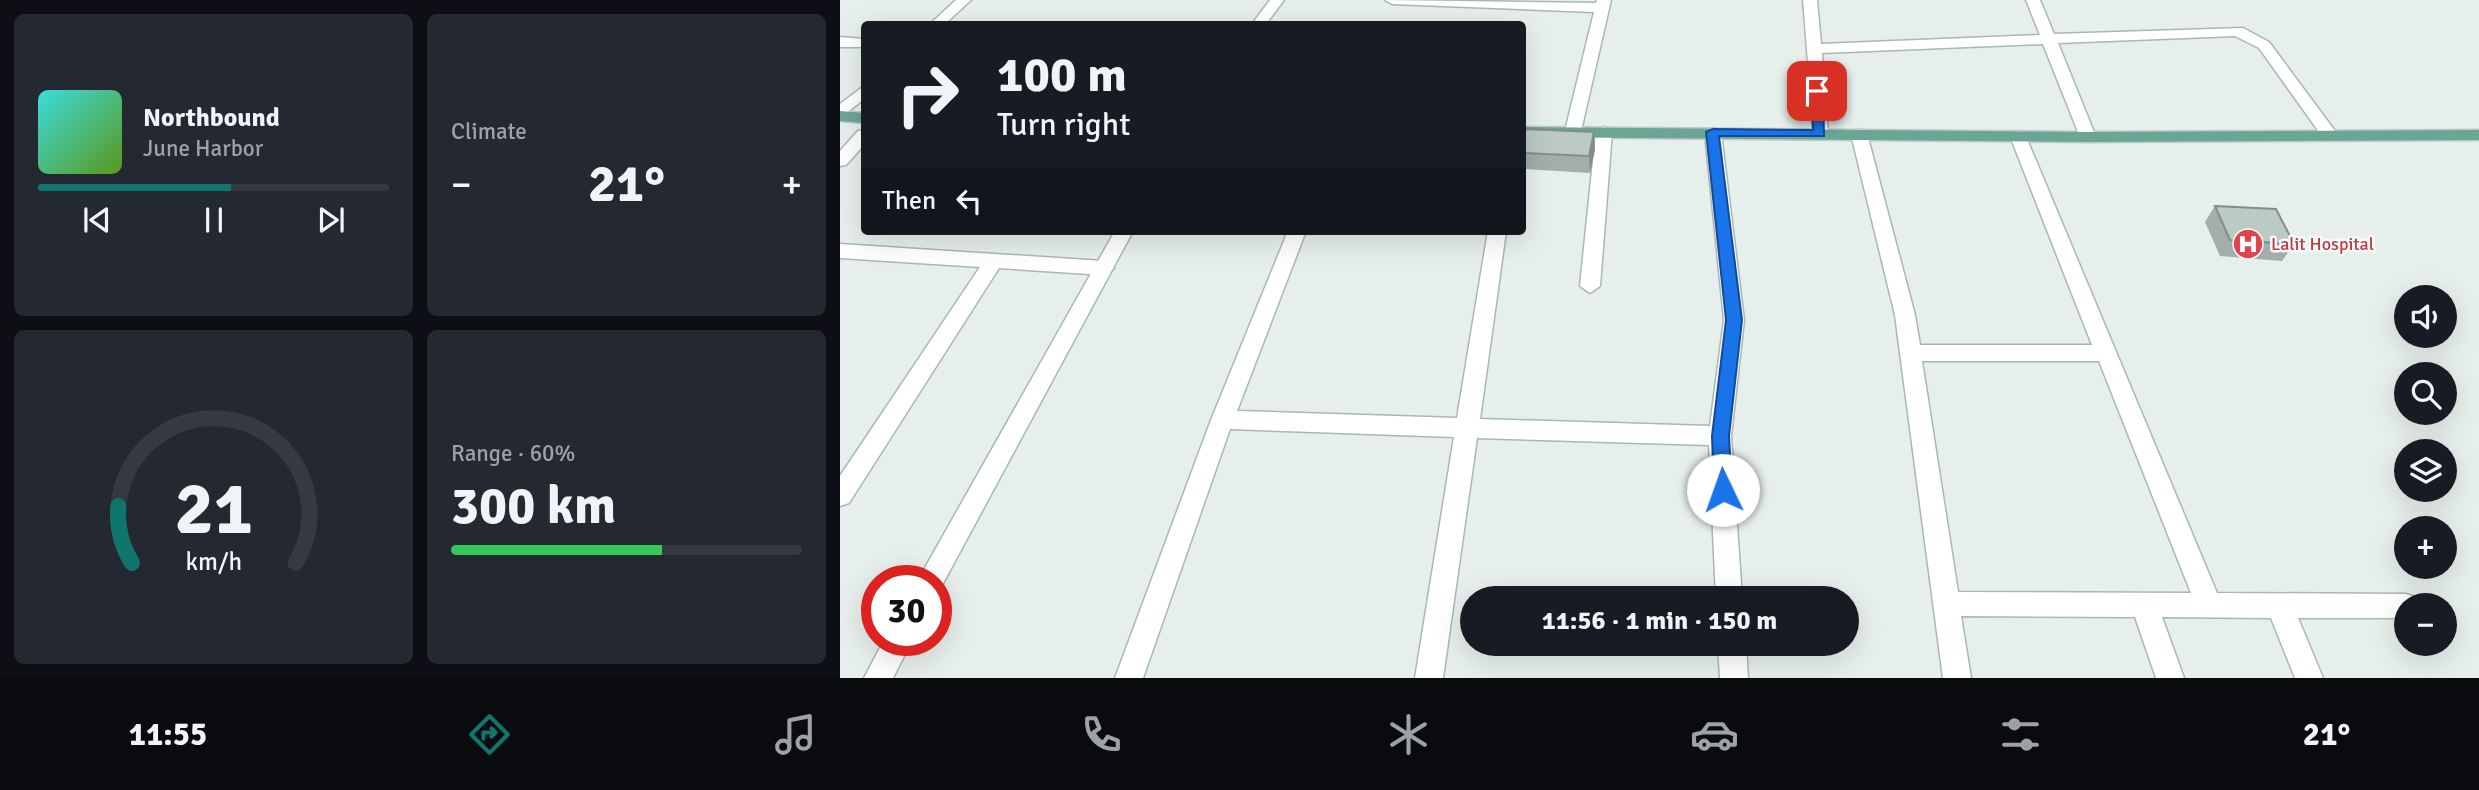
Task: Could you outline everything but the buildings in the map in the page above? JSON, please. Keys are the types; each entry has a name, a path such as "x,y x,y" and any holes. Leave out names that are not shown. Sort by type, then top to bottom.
{"main road":[{"path":"840,115 861,118"},
{"path":"1526,132 2088,137 2479,135"}],"street":[{"path":"940,21 964,0"},
{"path":"1261,21 1277,0"},
{"path":"1392,0 1603,4 1573,131"},
{"path":"1810,0 1820,134"},
{"path":"2033,0 2088,137"},
{"path":"1814,49 2238,31 2264,45 2330,135"},
{"path":"840,42 861,44"},
{"path":"840,115 861,93"},
{"path":"1590,286 1604,132"},
{"path":"1713,132 1734,320 1720,436 1728,586"},
{"path":"1859,134 1905,315 1957,678"},
{"path":"2018,136 2209,606"},
{"path":"840,161 861,138"},
{"path":"940,565 1122,235"},
{"path":"1129,678 1222,420 1295,235"},
{"path":"1429,678 1496,235"},
{"path":"840,251 1104,268"},
{"path":"840,496 994,261"},
{"path":"1911,353 2106,354"},
{"path":"1222,420 1720,436"},
{"path":"1946,604 2394,606"},
{"path":"2144,605 2170,678"},
{"path":"2280,607 2309,678"},
{"path":"878,678 890,656"},
{"path":"1733,656 1734,678"}],"place":[{"name":"Lalit Hospital","path":"2248,244"}],"route":[{"path":"1723,490 1720,436 1734,320 1713,132 1820,134 1817,91"}]}
